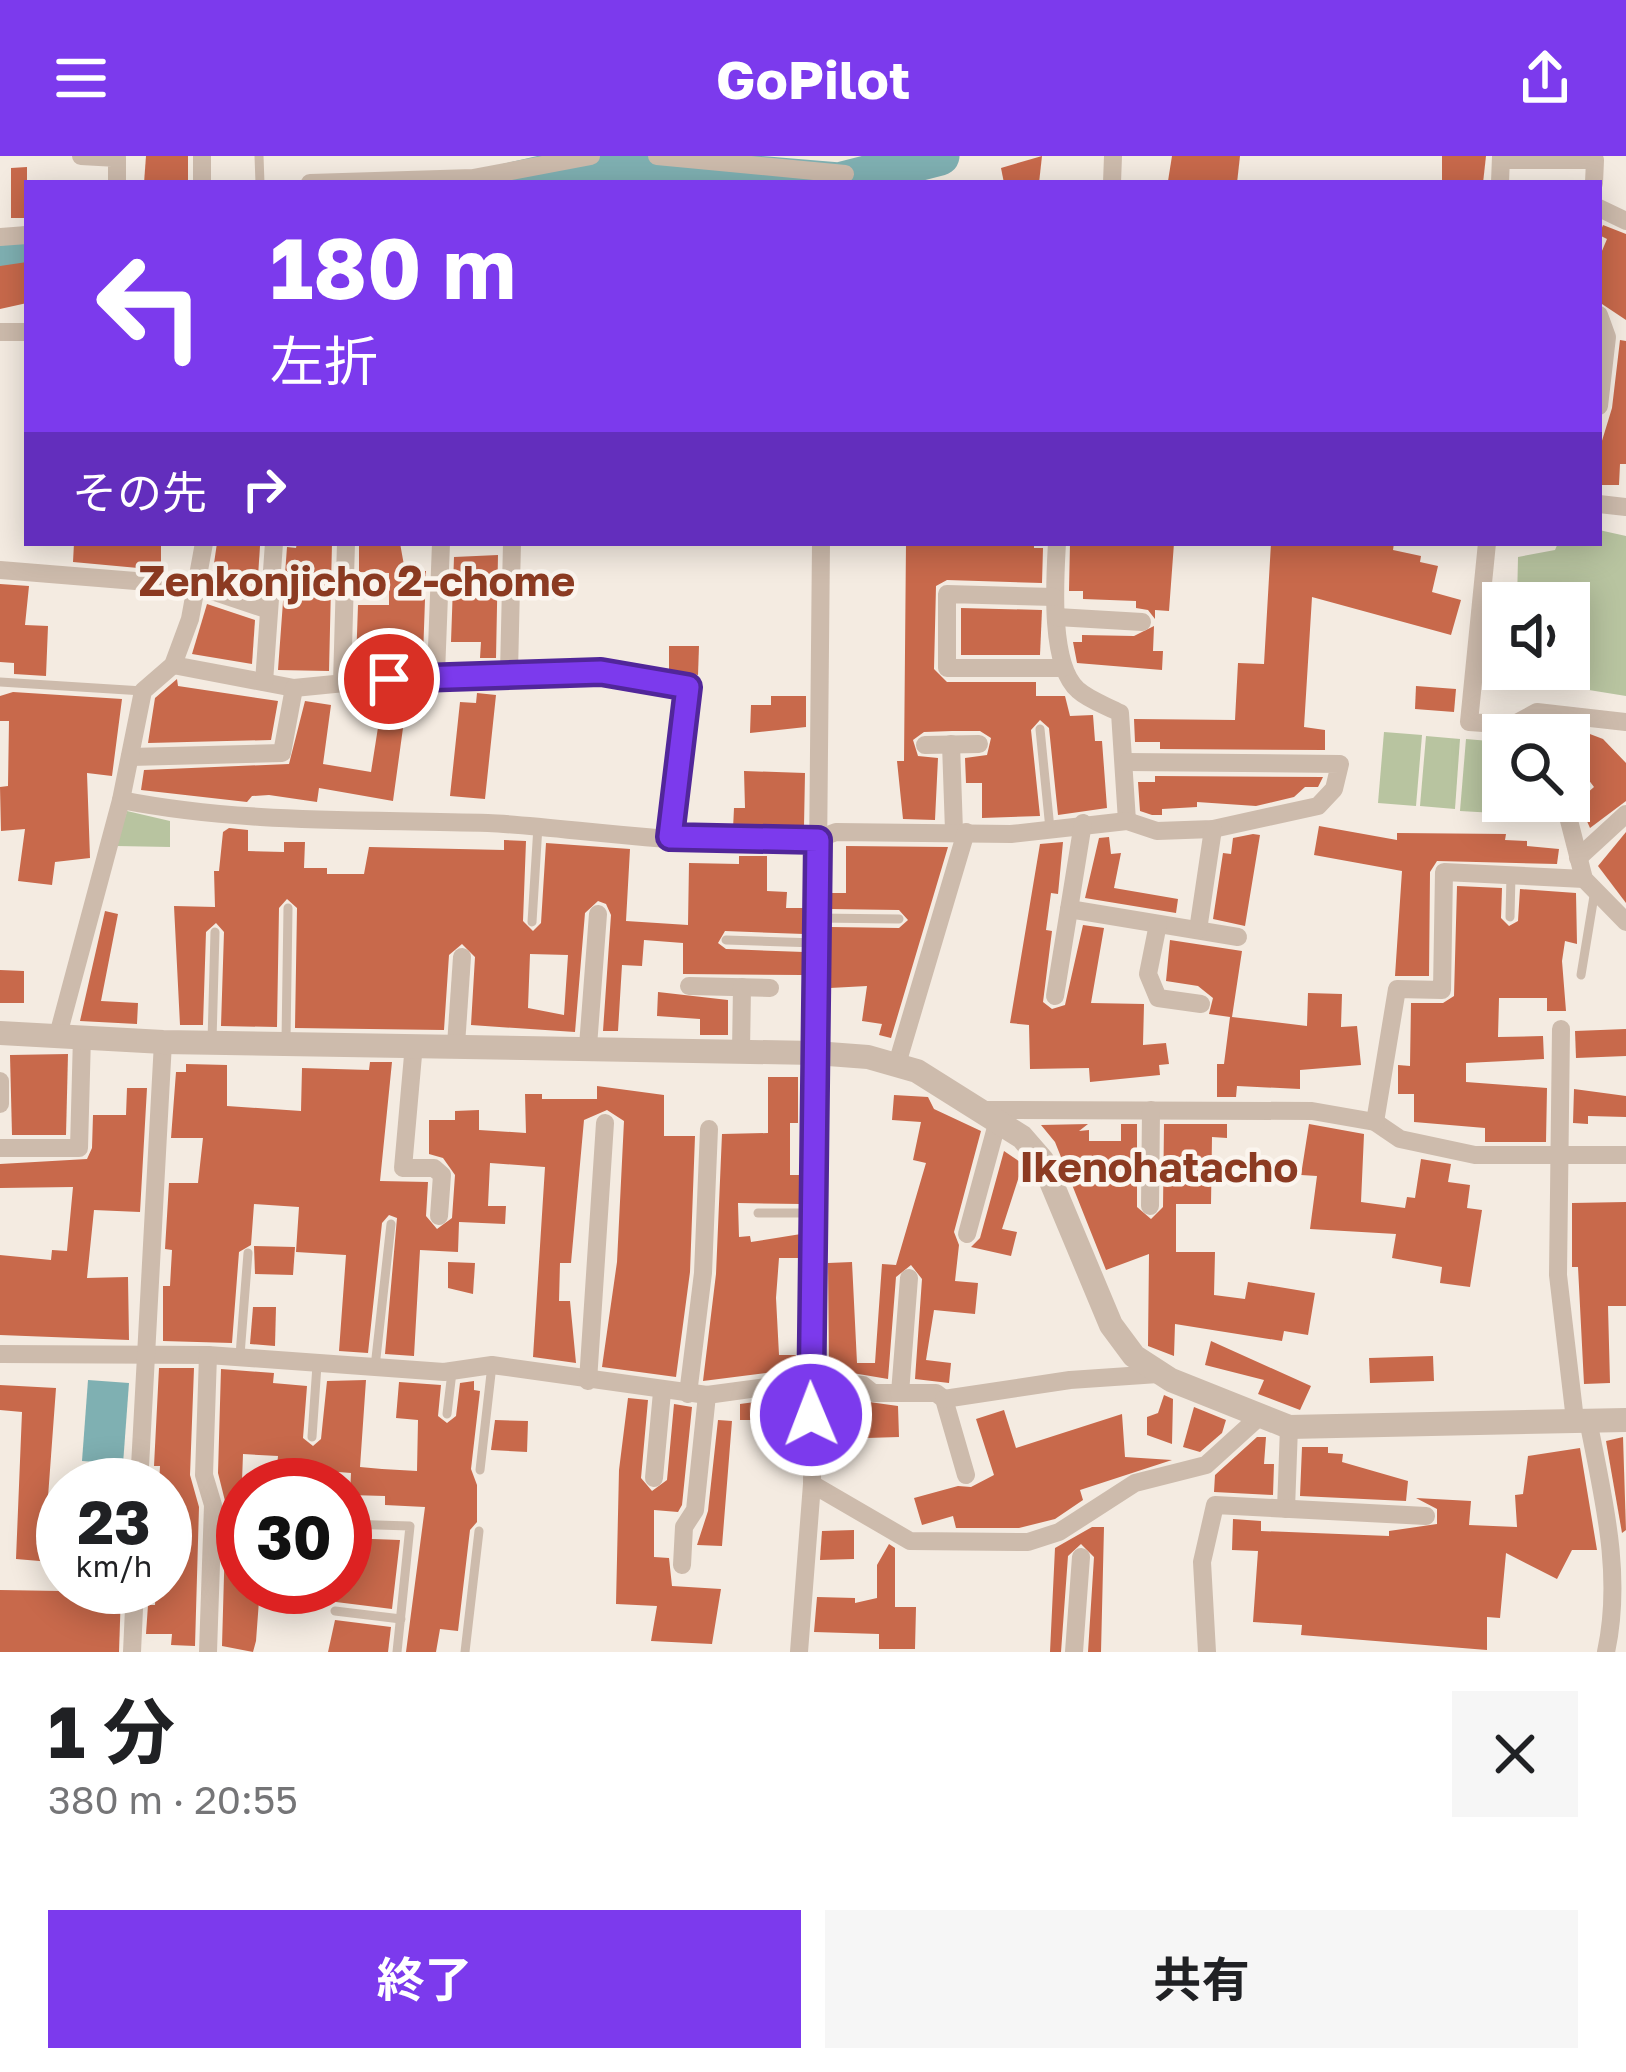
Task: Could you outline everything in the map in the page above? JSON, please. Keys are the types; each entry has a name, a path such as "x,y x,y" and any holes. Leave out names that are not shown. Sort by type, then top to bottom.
{"street":[{"path":"81,156 117,157"},
{"path":"408,180 473,178 591,156"},
{"path":"657,156 845,173"},
{"path":"1501,158 1595,160 1594,180"},
{"path":"1602,323 1607,337 1602,380"},
{"path":"0,1148 79,1148 70,1036 143,691 173,665 197,586 204,546"},
{"path":"264,682 274,546"},
{"path":"342,683 346,546"},
{"path":"436,674 442,546"},
{"path":"509,672 512,546"},
{"path":"799,1652 812,1484 821,546"},
{"path":"1057,546 1056,607 1064,668 1078,691 1120,712 1126,821"},
{"path":"1482,724 1469,722 1487,546"},
{"path":"0,570 197,586 269,610"},
{"path":"1064,668 946,668 946,594 1142,622"},
{"path":"173,665 294,688 509,672 601,672 688,687 670,837"},
{"path":"130,757 282,753 294,688"},
{"path":"1590,718 1626,722"},
{"path":"897,1064 960,832 951,744"},
{"path":"925,745 980,744"},
{"path":"121,800 208,817 538,826 670,837 818,840 836,832 1050,829 1126,821 1157,831 1213,829 1318,806 1334,789 1340,764 1126,762"},
{"path":"1578,858 1626,814"},
{"path":"1569,822 1589,884 1626,922"},
{"path":"1055,996 1083,823"},
{"path":"1198,930 1213,829"},
{"path":"1375,1122 1397,988 1442,990 1444,872 1589,884"},
{"path":"1069,909 1238,937"},
{"path":"588,1046 598,914"},
{"path":"1158,924 1148,974 1158,998 1202,1004"},
{"path":"456,1045 462,957"},
{"path":"689,986 770,988"},
{"path":"741,1051 742,987"},
{"path":"1561,1029 1558,1275 1581,1420 1613,1549 1606,1652"},
{"path":"0,1033 164,1042 815,1053 897,1064 952,1089 1042,1160 1111,1324 1134,1356 1158,1374 1289,1427 1626,1420"},
{"path":"140,1458 164,1042"},
{"path":"414,1044 403,1168 434,1168 442,1175 439,1216"},
{"path":"0,1081 0,1104"},
{"path":"1150,1206 1151,1110"},
{"path":"990,1115 1312,1111 1375,1122 1400,1139 1475,1155 1626,1155"},
{"path":"967,1234 990,1115"},
{"path":"588,1381 605,1123"},
{"path":"682,1565 684,1527 694,1510 710,1129"},
{"path":"900,1393 909,1278"},
{"path":"0,1354 208,1355 452,1371 493,1365 698,1394 810,1381 936,1393 944,1399 966,1475"},
{"path":"208,1355 204,1475 213,1505 208,1652"},
{"path":"944,1399 1070,1380 1158,1374"},
{"path":"654,1478 662,1392"},
{"path":"812,1484 910,1541 990,1546 1059,1532 1135,1483 1198,1468 1260,1415"},
{"path":"1286,1509 1289,1427"},
{"path":"1198,1468 1215,1505 1202,1562 1207,1652"},
{"path":"1215,1505 1426,1516"},
{"path":"1074,1652 1081,1557"},
{"path":"132,1652 134,1614"}],"lane":[{"path":"0,682 143,691"},
{"path":"1040,729 1050,829"},
{"path":"532,922 538,826"},
{"path":"1510,916 1511,875"},
{"path":"1581,975 1589,884"},
{"path":"286,1043 288,908"},
{"path":"817,917 899,919"},
{"path":"212,1043 215,932"},
{"path":"726,940 816,943"},
{"path":"758,1213 812,1214"},
{"path":"375,1367 391,1224"},
{"path":"240,1358 248,1253"},
{"path":"312,1438 317,1363"},
{"path":"480,1470 493,1365"},
{"path":"447,1414 452,1371"},
{"path":"372,1525 410,1526 398,1652"},
{"path":"465,1652 479,1531"},
{"path":"360,1614 401,1619"}],"green space":[{"path":"1602,531 1626,536 1626,696 1589,690 1590,582 1517,582 1518,557 1557,546 1602,546"},
{"path":"1384,732 1422,735 1416,806 1378,803"},
{"path":"1426,736 1460,739 1455,809 1420,806"},
{"path":"1466,739 1482,740 1482,812 1460,811"},
{"path":"127,811 170,821 170,847 116,846"}],"water":[{"path":"88,1380 129,1383 123,1458 82,1458"}],"building":[{"path":"146,156 188,156 188,180 144,180"},
{"path":"1042,156 1039,180 1003,180 1001,168"},
{"path":"1172,156 1240,156 1237,180 1168,180"},
{"path":"1442,156 1486,156 1483,180 1442,180"},
{"path":"27,167 24,218 11,218 11,168"},
{"path":"1602,228 1626,234 1626,320 1602,304 1602,251 1607,239"},
{"path":"24,262 24,304 0,309 0,266"},
{"path":"1620,340 1626,341 1626,464 1620,464 1619,485 1602,485 1602,441 1612,408"},
{"path":"74,546 161,546 161,562 149,562 149,569 73,562"},
{"path":"217,546 260,546 257,592 212,577"},
{"path":"332,546 329,671 278,670 287,547"},
{"path":"359,546 401,546 405,571 426,571 423,657 370,657 370,663 356,663 358,605 389,605 389,573 359,572"},
{"path":"906,546 1043,548 1042,583 947,580 936,586 934,669 947,682 1036,682 1036,696 1065,696 1070,716 1093,715 1095,741 1102,741 1107,808 1058,815 1049,728 1040,720 1031,730 1040,816 982,818 982,783 966,783 965,758 987,755 991,738 980,731 924,732 913,740 918,756 938,758 935,820 903,819 897,761 904,761"},
{"path":"1070,546 1174,546 1169,611 1155,610 1155,619 1148,610 1136,608 1136,601 1083,599 1083,591 1069,591"},
{"path":"1271,546 1394,546 1393,550 1421,556 1420,562 1438,566 1432,592 1461,600 1451,635 1312,597 1304,727 1325,730 1325,750 1160,749 1160,742 1135,742 1134,719 1235,720 1238,663 1264,664"},
{"path":"498,555 496,658 480,658 481,642 451,642 454,557"},
{"path":"0,584 29,586 25,625 48,626 46,676 14,674 14,663 0,662"},
{"path":"207,604 255,620 252,664 192,654"},
{"path":"961,608 1042,610 1040,655 961,655"},
{"path":"1154,626 1153,651 1163,651 1162,670 1077,663 1073,642 1082,642 1082,635 1134,636"},
{"path":"669,646 699,646 698,675 669,670"},
{"path":"177,679 178,686 278,701 271,740 148,743 155,698"},
{"path":"1416,686 1456,689 1454,712 1415,709"},
{"path":"13,692 122,699 112,776 87,773 90,858 55,862 52,885 18,881 25,829 1,831 0,787 8,786 9,721 0,721 0,696"},
{"path":"477,693 496,695 485,799 450,796 460,702 476,703"},
{"path":"771,696 806,696 806,727 750,733 751,705 771,705"},
{"path":"305,701 331,705 323,764 371,772 382,702 406,706 393,801 319,788 317,802 269,795 252,796 247,802 141,790 144,770 289,764"},
{"path":"1590,734 1603,739 1626,763 1626,801 1590,828 1590,790 1594,787"},
{"path":"744,771 805,773 804,826 733,829 734,808 745,808"},
{"path":"1155,776 1323,777 1318,787 1305,787 1294,797 1256,806 1197,802 1197,807 1162,809 1162,815 1152,815 1140,811 1138,782 1155,782"},
{"path":"1319,826 1397,840 1397,833 1506,834 1505,840 1559,849 1557,864 1437,861 1430,872 1429,976 1395,976 1402,871 1314,855"},
{"path":"248,830 248,851 284,852 284,842 305,842 304,868 327,868 327,874 364,874 369,847 504,850 504,840 526,841 523,921 533,931 541,923 546,843 630,849 626,921 688,925 689,863 739,864 739,856 767,856 767,891 787,892 786,908 804,908 804,934 725,931 718,943 726,949 804,952 803,975 683,974 683,943 644,940 642,966 622,965 618,1031 603,1031 611,915 606,904 598,901 585,913 575,1032 471,1025 475,957 462,944 449,955 444,1030 295,1028 297,908 287,899 279,908 277,1027 221,1026 224,932 216,923 206,932 203,1025 180,1025 174,906 215,907 214,871 219,871 223,832","holes":["530,954 568,955 564,1015 528,1008"]},
{"path":"1626,832 1626,903 1598,866"},
{"path":"1260,835 1245,926 1213,919 1223,853 1231,854 1233,838"},
{"path":"1109,837 1111,854 1121,853 1114,888 1178,899 1176,913 1085,898 1099,838"},
{"path":"1063,842 1058,894 1051,893 1046,930 1052,931 1043,1002 1052,1009 1065,1005 1083,925 1104,928 1091,1003 1144,1004 1143,1045 1166,1043 1169,1064 1159,1065 1160,1075 1090,1082 1089,1068 1030,1069 1029,1025 1010,1023 1040,844"},
{"path":"846,846 948,847 891,1038 879,1035 882,1024 862,1021 867,986 830,988 831,927 899,928 908,920 899,910 831,909 831,893 846,893"},
{"path":"1457,886 1502,888 1501,918 1509,926 1518,921 1520,889 1576,893 1577,944 1565,941 1562,961 1566,1011 1547,1011 1547,998 1499,998 1498,1037 1543,1036 1544,1059 1466,1063 1466,1082 1547,1088 1546,1142 1485,1142 1485,1128 1414,1122 1414,1094 1398,1094 1398,1065 1410,1066 1411,1003 1443,1003 1454,996"},
{"path":"105,911 118,914 101,1001 138,1003 137,1024 80,1021"},
{"path":"1170,940 1242,951 1232,1017 1307,1026 1308,993 1342,994 1341,1027 1357,1026 1361,1065 1300,1070 1300,1089 1237,1086 1236,1097 1217,1097 1217,1064 1224,1064 1230,1017 1209,1014 1213,998 1198,986 1166,981"},
{"path":"0,970 24,971 24,1003 0,1003"},
{"path":"658,992 728,1000 728,1035 700,1035 700,1019 657,1016"},
{"path":"1626,1029 1626,1056 1576,1058 1575,1031"},
{"path":"68,1054 66,1135 12,1135 10,1055"},
{"path":"370,1062 392,1062 380,1181 428,1182 426,1216 437,1229 452,1218 455,1175 443,1158 429,1154 429,1120 455,1120 455,1111 479,1110 479,1130 526,1133 525,1094 542,1094 542,1099 597,1099 597,1086 664,1095 664,1136 695,1136 690,1272 676,1377 602,1367 617,1262 624,1121 607,1110 584,1120 571,1263 560,1263 559,1301 570,1301 576,1363 533,1357 545,1167 490,1163 488,1206 506,1206 505,1224 459,1222 458,1252 420,1250 414,1356 385,1354 397,1218 389,1215 382,1223 368,1353 339,1351 346,1255 296,1252 299,1207 254,1204 251,1245 239,1252 232,1343 163,1341 163,1286 170,1286 172,1250 165,1249 169,1183 198,1183 203,1138 171,1138 176,1072 186,1072 186,1064 227,1065 227,1106 301,1111 302,1068 369,1070"},
{"path":"768,1077 798,1077 798,1123 790,1123 790,1175 801,1175 801,1204 738,1203 739,1237 750,1236 751,1242 801,1234 800,1258 779,1258 776,1298 779,1355 796,1355 796,1369 703,1381 716,1274 722,1134 768,1133"},
{"path":"127,1088 147,1088 140,1212 94,1210 87,1278 128,1277 129,1340 0,1335 0,1255 51,1260 52,1250 67,1251 73,1187 0,1188 0,1164 87,1159 93,1115 126,1115"},
{"path":"1574,1089 1626,1096 1626,1117 1588,1116 1588,1124 1573,1123"},
{"path":"894,1095 928,1097 934,1109 981,1131 954,1232 959,1245 955,1281 978,1283 975,1314 934,1310 926,1360 951,1363 949,1383 915,1379 922,1279 911,1265 896,1277 888,1379 829,1369 828,1263 852,1262 857,1363 875,1363 882,1264 896,1265 926,1163 913,1160 921,1122 892,1120"},
{"path":"1088,1124 1079,1131 1089,1130 1089,1141 1121,1141 1121,1124 1137,1124 1137,1207 1151,1219 1163,1207 1164,1124 1227,1124 1227,1138 1212,1137 1211,1204 1176,1204 1176,1252 1215,1252 1214,1295 1245,1299 1248,1282 1315,1293 1308,1335 1284,1331 1282,1341 1175,1324 1174,1356 1148,1346 1149,1254 1106,1270 1055,1142 1041,1125"},
{"path":"1309,1124 1364,1134 1361,1202 1405,1208 1407,1197 1415,1198 1421,1159 1451,1164 1448,1182 1470,1185 1467,1208 1482,1210 1470,1287 1440,1283 1442,1267 1392,1258 1396,1234 1310,1229 1317,1176 1301,1175"},
{"path":"1004,1151 1023,1164 1002,1229 1017,1232 1011,1256 971,1247 980,1238"},
{"path":"1626,1202 1626,1306 1608,1306 1610,1383 1584,1384 1578,1267 1572,1267 1572,1203"},
{"path":"254,1246 295,1247 293,1275 255,1274"},
{"path":"448,1262 475,1263 473,1294 448,1288"},
{"path":"253,1307 276,1307 275,1346 250,1344"},
{"path":"1211,1341 1311,1386 1300,1410 1258,1394 1264,1380 1205,1365"},
{"path":"1433,1356 1434,1381 1370,1383 1369,1358"},
{"path":"159,1368 194,1368 191,1458 154,1458"},
{"path":"221,1369 274,1373 273,1383 307,1386 303,1438 313,1446 321,1439 327,1381 366,1380 361,1458 243,1454 243,1458 218,1458"},
{"path":"474,1381 474,1390 480,1391 471,1469 477,1485 477,1522 470,1530 458,1631 440,1629 436,1652 406,1652 425,1507 385,1505 385,1496 372,1496 372,1468 417,1471 418,1420 396,1418 399,1382 441,1385 438,1416 447,1423 456,1416 460,1383"},
{"path":"0,1385 56,1388 51,1458 36,1458 36,1561 16,1559 22,1412 0,1410"},
{"path":"1164,1395 1173,1399 1172,1444 1147,1435 1147,1417 1158,1413"},
{"path":"799,1396 799,1411 784,1412 784,1420 740,1420 740,1404"},
{"path":"826,1396 898,1406 899,1437 867,1438 866,1429 826,1430"},
{"path":"628,1398 648,1400 641,1478 652,1491 667,1480 674,1404 692,1407 682,1505 678,1512 654,1510 654,1557 669,1558 672,1586 721,1589 712,1644 651,1641 657,1606 616,1604 619,1470"},
{"path":"1194,1407 1226,1420 1222,1433 1200,1452 1183,1447"},
{"path":"1004,1410 1016,1448 1122,1414 1125,1457 1172,1460 1080,1490 1083,1500 1055,1519 1019,1528 956,1528 953,1516 922,1525 914,1498 971,1487 994,1475 976,1419"},
{"path":"495,1420 528,1421 527,1452 491,1450"},
{"path":"718,1420 732,1421 722,1546 697,1545 708,1511"},
{"path":"1257,1437 1266,1437 1264,1464 1274,1464 1273,1495 1214,1492 1215,1475"},
{"path":"1623,1437 1626,1530 1622,1533 1606,1441"},
{"path":"1302,1447 1328,1447 1328,1453 1343,1454 1342,1462 1408,1481 1406,1501 1300,1496"},
{"path":"1580,1448 1597,1550 1572,1550 1557,1579 1506,1553 1500,1618 1487,1617 1487,1650 1301,1635 1302,1625 1253,1622 1258,1551 1232,1550 1233,1519 1261,1521 1261,1531 1389,1536 1389,1531 1437,1524 1437,1509 1416,1498 1471,1501 1469,1525 1517,1527 1515,1495 1523,1494 1528,1456"},
{"path":"192,1482 199,1507 195,1646 171,1645 172,1634 146,1634 147,1614 192,1614"},
{"path":"1092,1527 1104,1527 1101,1652 1088,1652 1094,1557 1081,1544 1068,1556 1061,1652 1050,1652 1055,1548"},
{"path":"854,1530 854,1559 820,1560 822,1531"},
{"path":"372,1539 400,1540 392,1609 372,1606"},
{"path":"889,1544 895,1548 895,1607 916,1607 915,1649 879,1649 879,1634 814,1632 817,1597 855,1598 855,1603 877,1598 877,1565"},
{"path":"0,1590 36,1591 36,1614 120,1614 119,1652 0,1652"},
{"path":"223,1614 258,1614 253,1652 222,1646"},
{"path":"335,1620 391,1627 388,1652 328,1652"}],"waterway":[{"path":"847,180 940,156"},
{"path":"520,180 598,162 815,180"},
{"path":"0,249 24,246"}],"district":[{"name":"Zenkonjicho 2-chome","path":"357,581"},
{"name":"Ikenohatacho","path":"1159,1167"}],"route":[{"path":"389,679 601,672 688,687 670,837 818,840 811,1415"}]}
